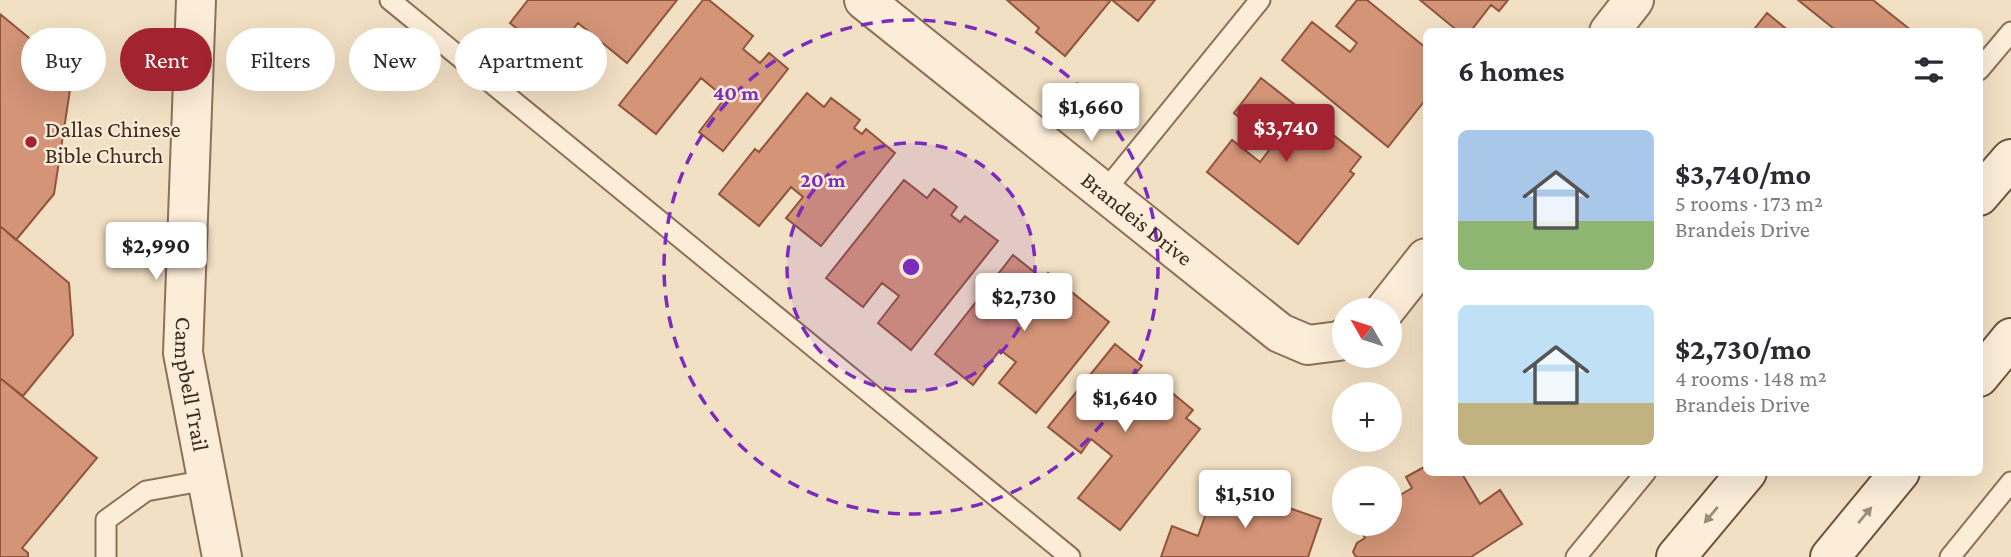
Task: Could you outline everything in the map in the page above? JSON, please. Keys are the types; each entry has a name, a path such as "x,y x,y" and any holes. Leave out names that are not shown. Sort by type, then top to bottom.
{"street":[{"name":"Campbell Trail","path":"196,0 183,353 222,557"},
{"name":"Brandeis Drive","path":"864,0 1280,333 1308,345 1332,342"},
{"path":"1612,28 1634,0"},
{"path":"1983,191 2011,159"},
{"path":"1394,298 1423,262"},
{"path":"1983,371 2011,338"},
{"path":"1676,557 1744,476"},
{"path":"1830,557 1897,476"}],"lane":[{"path":"390,0 1070,557"},
{"path":"1104,192 1260,0"},
{"path":"1983,65 2011,32"},
{"path":"1576,557 1643,476"},
{"path":"106,557 106,520 146,491 207,480"},
{"path":"1950,557 2011,482"}],"building":[{"path":"528,0 677,0 627,63 607,47 607,28 584,28 578,23 574,28 516,28 510,23"},
{"path":"703,0 709,0 753,36 743,49 760,63 769,53 788,69 723,151 699,132 725,98 701,78 656,134 619,105"},
{"path":"1007,0 1111,0 1065,56 1036,32 1039,28"},
{"path":"1112,0 1155,0 1138,21"},
{"path":"1357,0 1367,0 1423,46 1423,103 1388,147 1282,60 1312,22 1350,52 1357,43 1336,26"},
{"path":"1420,0 1508,0 1499,11 1491,5 1473,28 1454,28"},
{"path":"1798,0 1873,0 1908,28 1833,28"},
{"path":"1767,13 1785,28 1755,28"},
{"name":"Dallas Chinese Bible Church","path":"0,14 21,31 21,91 70,91 54,194 16,240 0,226"},
{"path":"1261,78 1361,157 1350,171 1354,174 1298,244 1207,172 1232,140 1260,162 1273,145 1234,113"},
{"path":"807,93 824,107 831,98 860,120 854,128 862,134 866,129 895,153 821,246 786,218 803,197 791,187 759,226 719,194 755,149 759,152"},
{"path":"904,180 927,198 934,189 957,207 951,215 960,222 965,216 998,241 911,350 878,323 899,296 882,283 863,307 826,278"},
{"path":"0,226 69,283 73,335 23,396 0,378"},
{"path":"1013,255 1043,279 1048,273 1109,322 1036,413 999,383 1016,362 1000,350 973,385 935,354"},
{"path":"1115,344 1142,366 1136,373 1166,398 1171,392 1193,410 1186,418 1200,429 1120,530 1078,498 1112,456 1091,439 1081,453 1048,427"},
{"path":"0,378 97,458 22,548 28,553 28,557 0,557"},
{"path":"1423,468 1423,476 1463,476 1480,504 1500,490 1522,524 1471,557 1356,557 1353,552 1357,543 1365,538 1364,536 1402,536 1402,494 1412,488 1406,477"},
{"path":"1217,483 1321,519 1308,557 1161,557 1172,526 1198,536"}],"place":[{"name":"Dallas Chinese Bible Church","path":"31,142"}]}
